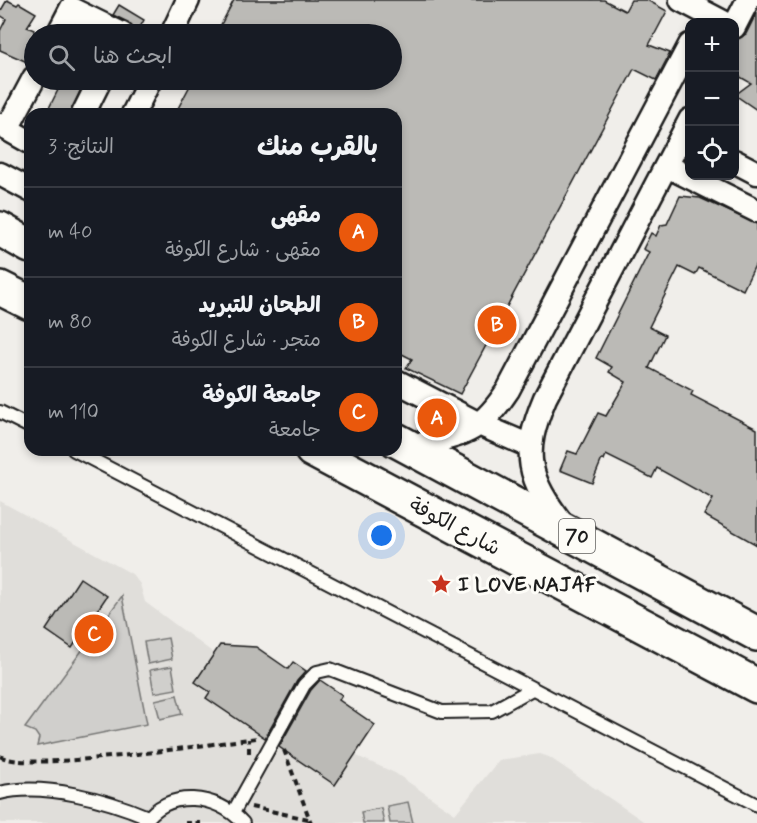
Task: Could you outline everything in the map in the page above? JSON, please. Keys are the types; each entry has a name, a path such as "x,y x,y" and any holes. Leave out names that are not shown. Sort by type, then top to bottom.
{"highway":[{"path":"0,230 24,243"},
{"path":"0,288 24,300"},
{"name":"70","path":"404,444 757,634"},
{"name":"شارع الكوفة","path":"323,456 757,686"}],"street":[{"path":"177,24 188,0"},
{"path":"681,0 711,15"},
{"path":"739,19 748,0"},
{"path":"63,24 71,9 102,24"},
{"path":"404,444 468,432 481,425 492,415 508,390 685,54"},
{"path":"24,139 4,127 27,90"},
{"path":"86,108 95,90"},
{"path":"136,108 145,90"},
{"path":"569,532 540,495 534,478 530,446 531,430 545,398 685,135"},
{"path":"739,163 757,173"},
{"path":"667,166 757,211"},
{"path":"0,174 24,187"},
{"path":"402,384 481,425 530,446"}],"lane":[{"path":"0,411 24,424"},
{"path":"85,456 757,804"},
{"path":"236,809 279,735 304,685 317,672 330,669 442,712 492,711 532,689"},
{"path":"0,794 15,789 34,790 114,802 146,820 172,802 199,798 236,809 243,823"}],"path":[{"path":"0,756 15,761 57,763 279,735 310,821 236,809"},
{"path":"185,823 201,823"}],"shaded area":[{"path":"0,501 132,574 140,584 145,602 231,666 247,688 332,745 395,773 455,814 499,760 540,754 549,757 646,823 0,823"},
{"path":"122,596 147,724 37,746 39,738 35,732 25,728"},
{"path":"168,638 172,659 148,664 144,642"},
{"path":"172,666 176,689 154,693 150,670"},
{"path":"177,695 182,714 160,719 155,700"},
{"path":"408,802 413,823 390,823 387,806"},
{"path":"381,808 384,823 363,823 361,812"}],"building":[{"path":"7,0 17,5 19,3 36,13 29,24 24,24 24,61 0,50 0,31 6,19 0,15"},
{"path":"234,0 604,0 625,11 631,0 647,0 667,11 649,45 670,53 656,80 634,69 460,394 406,368 412,359 402,354 402,108 178,108 188,90 402,90 402,24 221,24"},
{"path":"119,5 144,20 142,24 129,24 113,15"},
{"path":"757,12 757,110 739,98 739,92 751,83 739,76 739,38 746,34"},
{"path":"58,90 81,90 73,108 49,108"},
{"path":"680,196 700,198 757,224 757,261 743,290 699,268 695,275 679,267 649,327 665,335 649,368 693,391 691,395 757,429 757,545 704,515 713,499 657,468 652,478 606,455 592,483 560,470 568,451 577,454 598,413 606,416 626,382 609,372 612,367 596,358 649,252 643,249 651,233 656,236 661,225 667,224"},
{"path":"80,578 107,596 72,648 46,630"},
{"path":"220,645 256,647 288,669 293,662 306,671 297,681 265,738 206,698 210,692 195,682"},
{"path":"320,680 342,695 339,700 375,725 335,785 279,747 311,690"}],"place":[{"name":"الطحان للتبريد","path":"497,325"},
{"name":"مقهى","path":"437,418"},
{"name":"I LOVE NAJAF","path":"441,584"},
{"name":"جامعة الكوفة","path":"94,634"}]}
